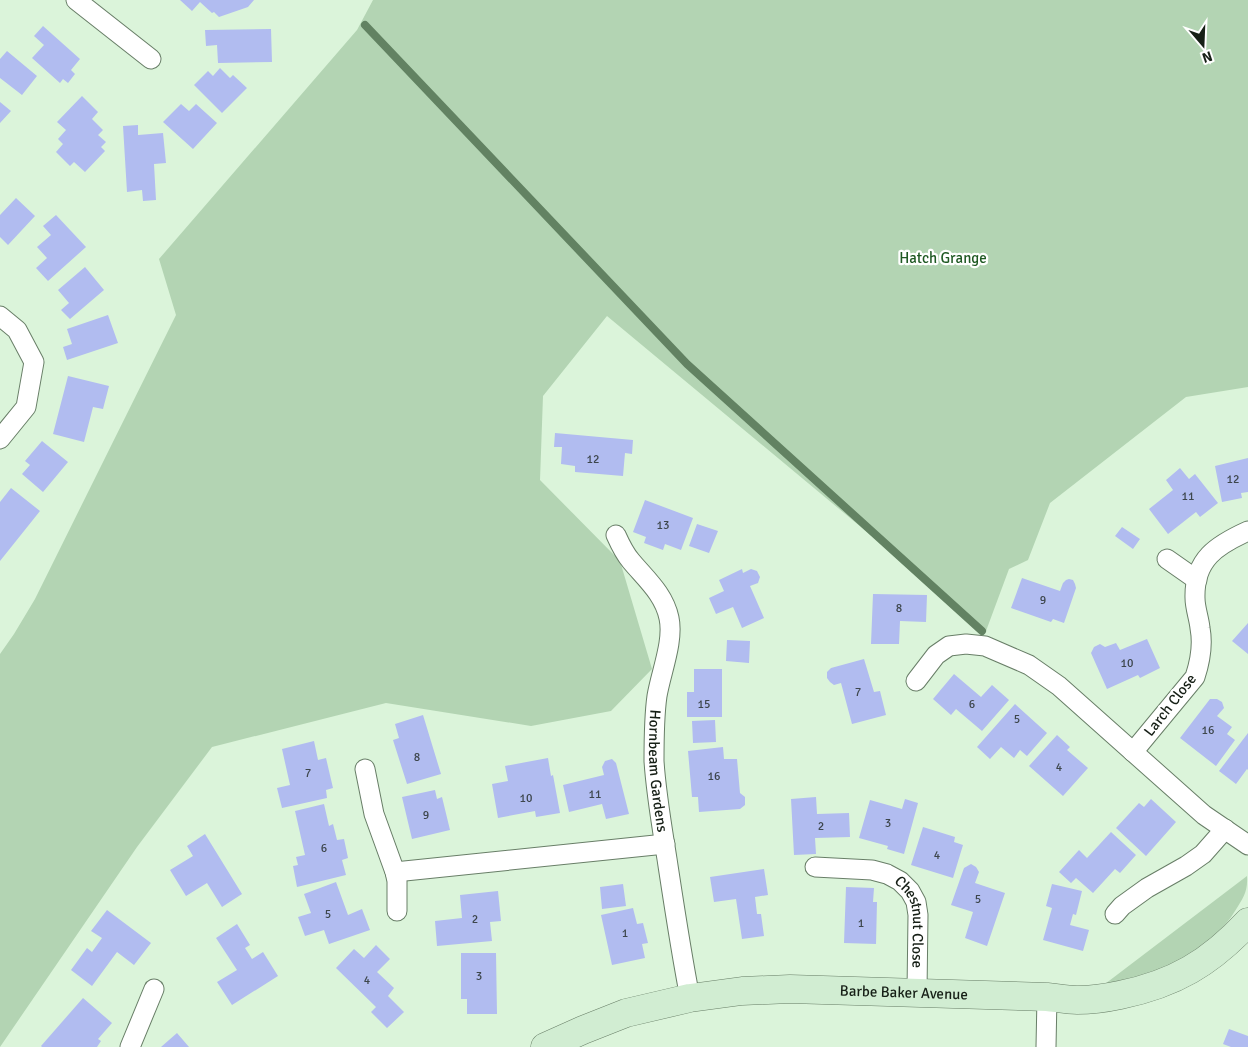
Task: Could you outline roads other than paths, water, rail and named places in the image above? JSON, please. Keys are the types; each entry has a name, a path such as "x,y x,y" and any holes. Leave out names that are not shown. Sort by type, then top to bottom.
{"street":[{"path":"76,0 151,59"},
{"path":"0,316 17,330 34,362 26,407 0,439"},
{"name":"Larch Close","path":"1133,752 1195,677 1199,666 1201,630 1195,598 1199,570 1210,553 1225,542 1248,531"},
{"name":"Hornbeam Gardens","path":"616,535 630,560 648,580 664,603 668,617 669,643 657,698 654,761 665,844 690,998"},
{"path":"1168,559 1197,580"},
{"name":"Larch Close","path":"916,681 936,656 948,646 966,644 986,646 1029,665 1059,686 1204,815 1248,845"},
{"path":"364,769 374,814 396,872 397,911"},
{"path":"1115,914 1122,906 1147,888 1203,854 1225,829"},
{"name":"Hornbeam Gardens","path":"396,872 665,844"},
{"name":"Chestnut Close","path":"815,867 872,870 887,874 900,881 910,891 916,902 918,916 917,992"},
{"name":"Barbe Baker Avenue","path":"545,1047 626,1013 690,998 742,991 790,989 917,992 1078,1000 1134,992 1176,978 1202,963 1233,938 1248,922"},
{"path":"130,1047 154,990"},
{"path":"1046,997 1046,1047"}],"waterway":[{"path":"365,25 687,364 982,631"}],"park label":[{"name":"Hatch Grange","path":"943,258"}]}
